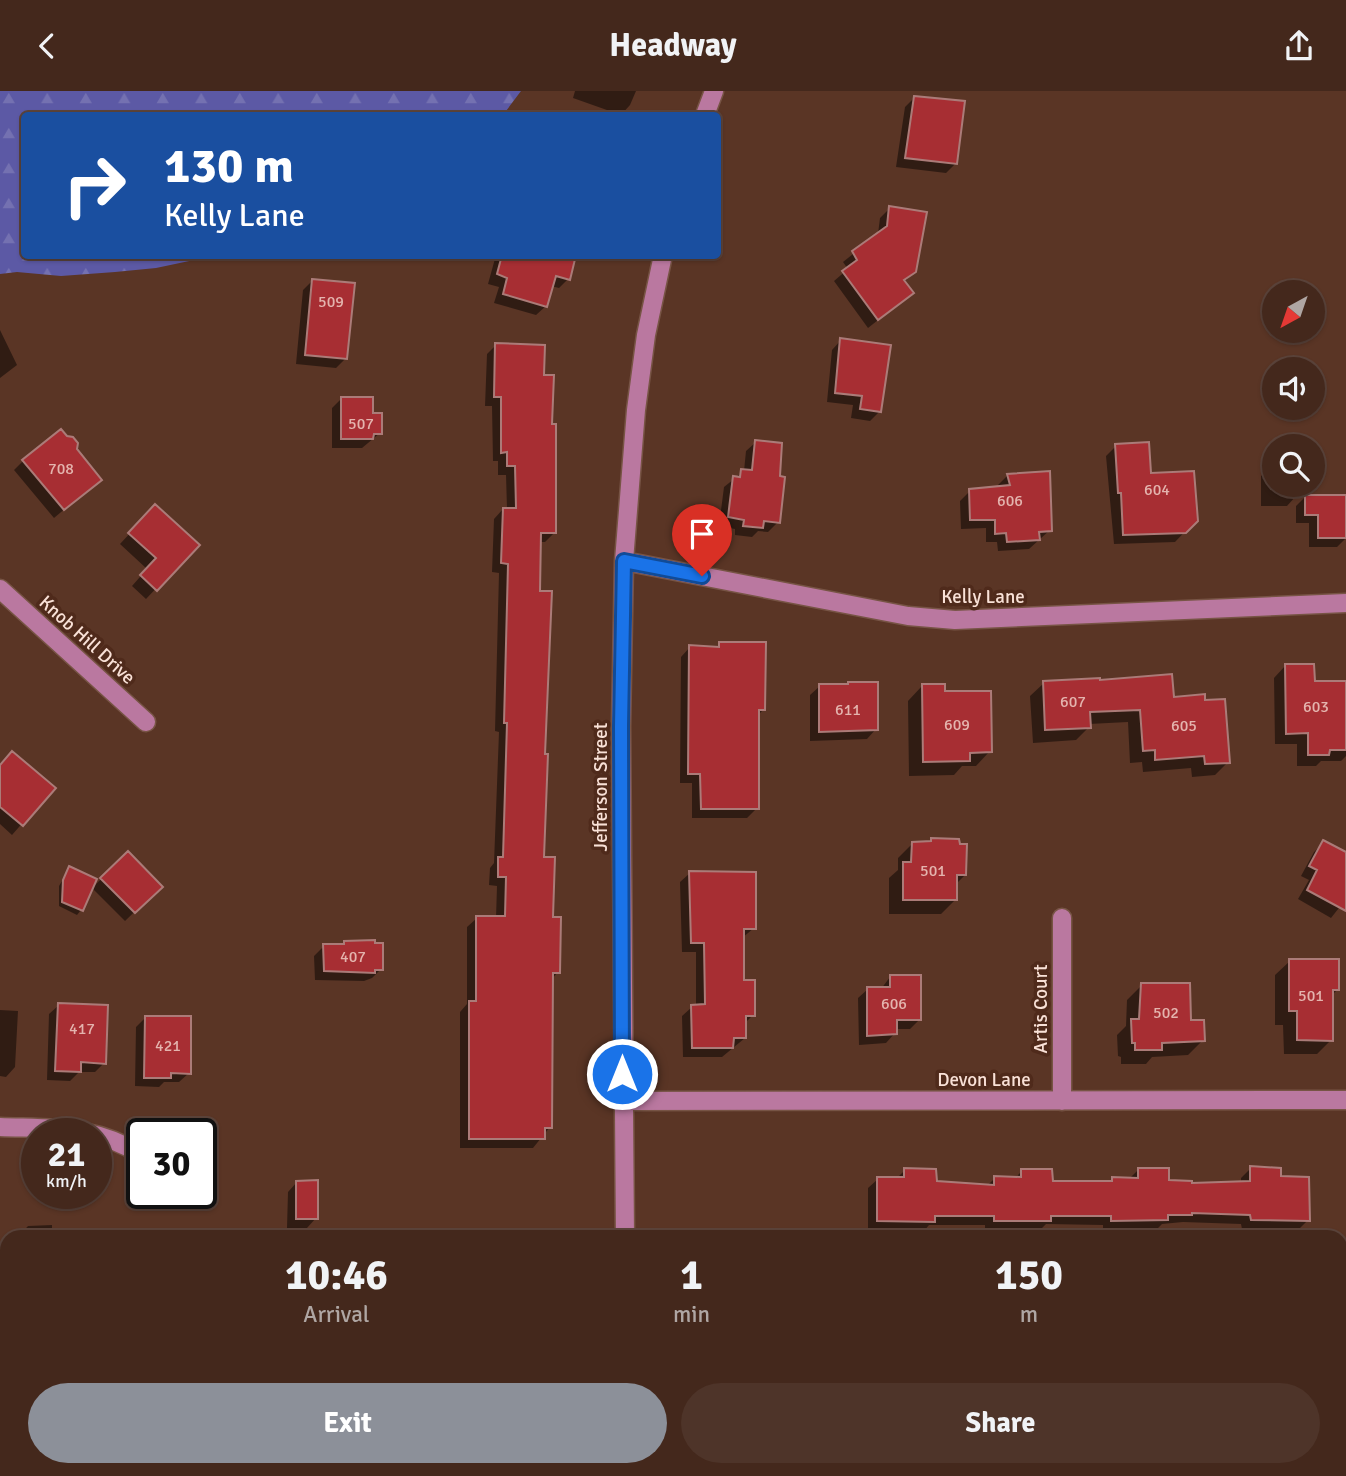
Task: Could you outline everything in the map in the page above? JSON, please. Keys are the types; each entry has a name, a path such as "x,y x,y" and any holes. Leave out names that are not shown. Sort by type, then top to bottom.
{"street":[{"path":"706,112 714,91"},
{"name":"Jefferson Street","path":"625,1230 621,726 624,561 636,410 646,335 662,259"},
{"name":"Kelly Lane","path":"624,561 908,616 955,620 1346,603"},
{"name":"Knob Hill Drive","path":"0,589 145,722"},
{"name":"Artis Court","path":"1062,918 1062,1101"},
{"name":"Devon Lane","path":"623,1101 1346,1100"},
{"path":"0,1127 70,1129 94,1133 126,1145"}],"green space":[{"path":"0,91 521,91 505,112 21,112 21,259 199,259 156,268 115,272 61,276 17,272 0,274"}],"building":[{"path":"914,96 965,101 957,164 905,158"},
{"path":"889,206 927,212 916,272 904,280 914,293 878,320 842,271 857,260 852,251 887,226"},
{"path":"501,259 575,259 570,280 556,276 547,307 503,294 507,278 497,274"},
{"path":"312,279 355,283 347,359 305,355"},
{"path":"840,338 891,345 881,412 860,409 862,396 835,393"},
{"path":"495,343 545,345 544,375 554,375 552,424 556,424 556,533 541,533 540,591 552,591 544,857 555,857 553,917 561,917 560,973 553,973 552,1128 545,1128 545,1139 469,1139 469,1001 476,1001 476,916 505,916 506,877 498,877 498,857 503,857 508,564 501,563 503,508 516,508 515,466 507,466 507,452 501,453 501,397 494,397"},
{"path":"341,397 373,397 373,413 382,413 382,434 374,434 373,439 341,439"},
{"path":"61,429 78,443 77,449 102,480 64,510 22,460"},
{"path":"755,440 782,443 780,476 785,477 780,523 764,521 763,528 743,526 744,520 728,517 733,476 740,477 741,469 752,470"},
{"path":"1149,442 1151,473 1194,471 1198,521 1186,533 1123,535 1115,444"},
{"path":"1050,471 1052,531 1039,532 1040,540 1007,542 1006,533 995,534 995,520 970,520 969,489 1010,485 1007,474"},
{"path":"1346,495 1346,538 1318,538 1318,515 1305,515 1305,497"},
{"path":"155,504 200,545 157,591 140,575 156,558 128,533"},
{"path":"719,642 766,642 765,710 759,710 759,809 701,809 700,774 688,774 689,645 719,647"},
{"path":"1285,664 1314,664 1315,681 1346,681 1346,750 1330,750 1329,755 1308,755 1308,733 1286,734"},
{"path":"1172,674 1174,697 1205,694 1205,700 1225,699 1230,763 1205,764 1204,756 1155,760 1155,750 1143,751 1140,710 1090,712 1091,728 1045,730 1043,681"},
{"path":"878,682 878,730 819,732 819,684"},
{"path":"922,684 945,684 945,691 991,691 992,752 970,753 970,761 923,762"},
{"path":"12,751 56,788 23,826 0,807 0,765"},
{"path":"931,838 959,839 960,844 967,844 966,875 957,875 957,900 903,900 903,862 911,862 912,842 931,841"},
{"path":"1323,840 1346,852 1346,911 1307,890 1317,870 1309,866"},
{"path":"128,851 163,887 135,913 100,878"},
{"path":"69,866 97,879 83,911 62,902 63,880"},
{"path":"689,871 756,872 756,929 744,929 744,980 755,980 755,1016 746,1016 746,1038 734,1038 733,1048 692,1048 691,1005 705,1004 704,943 691,943"},
{"path":"375,940 375,943 383,943 383,970 375,970 375,973 324,971 323,944"},
{"path":"1289,959 1339,959 1339,990 1333,990 1333,1041 1297,1040 1297,1011 1289,1011"},
{"path":"890,975 921,975 921,1020 897,1020 897,1034 867,1036 867,987 890,987"},
{"path":"1141,983 1190,983 1191,1020 1204,1020 1205,1041 1162,1043 1162,1050 1135,1050 1131,1019 1139,1019"},
{"path":"58,1003 108,1005 106,1064 81,1062 81,1072 55,1071"},
{"path":"145,1016 191,1016 191,1074 171,1073 171,1078 144,1078"},
{"path":"1250,1166 1281,1168 1281,1176 1309,1177 1310,1221 1251,1220 1250,1215 1192,1213 1168,1215 1168,1220 1111,1221 1111,1216 1051,1216 1051,1221 994,1221 994,1216 935,1216 935,1222 877,1221 877,1177 904,1177 904,1168 936,1169 937,1181 994,1185 994,1176 1021,1177 1021,1169 1052,1169 1053,1181 1112,1181 1112,1177 1138,1178 1138,1168 1169,1168 1169,1180 1192,1183 1250,1181"},
{"path":"318,1180 318,1219 296,1219 296,1181"}],"route":[{"path":"622,1074 621,726 624,561 702,576"}]}
